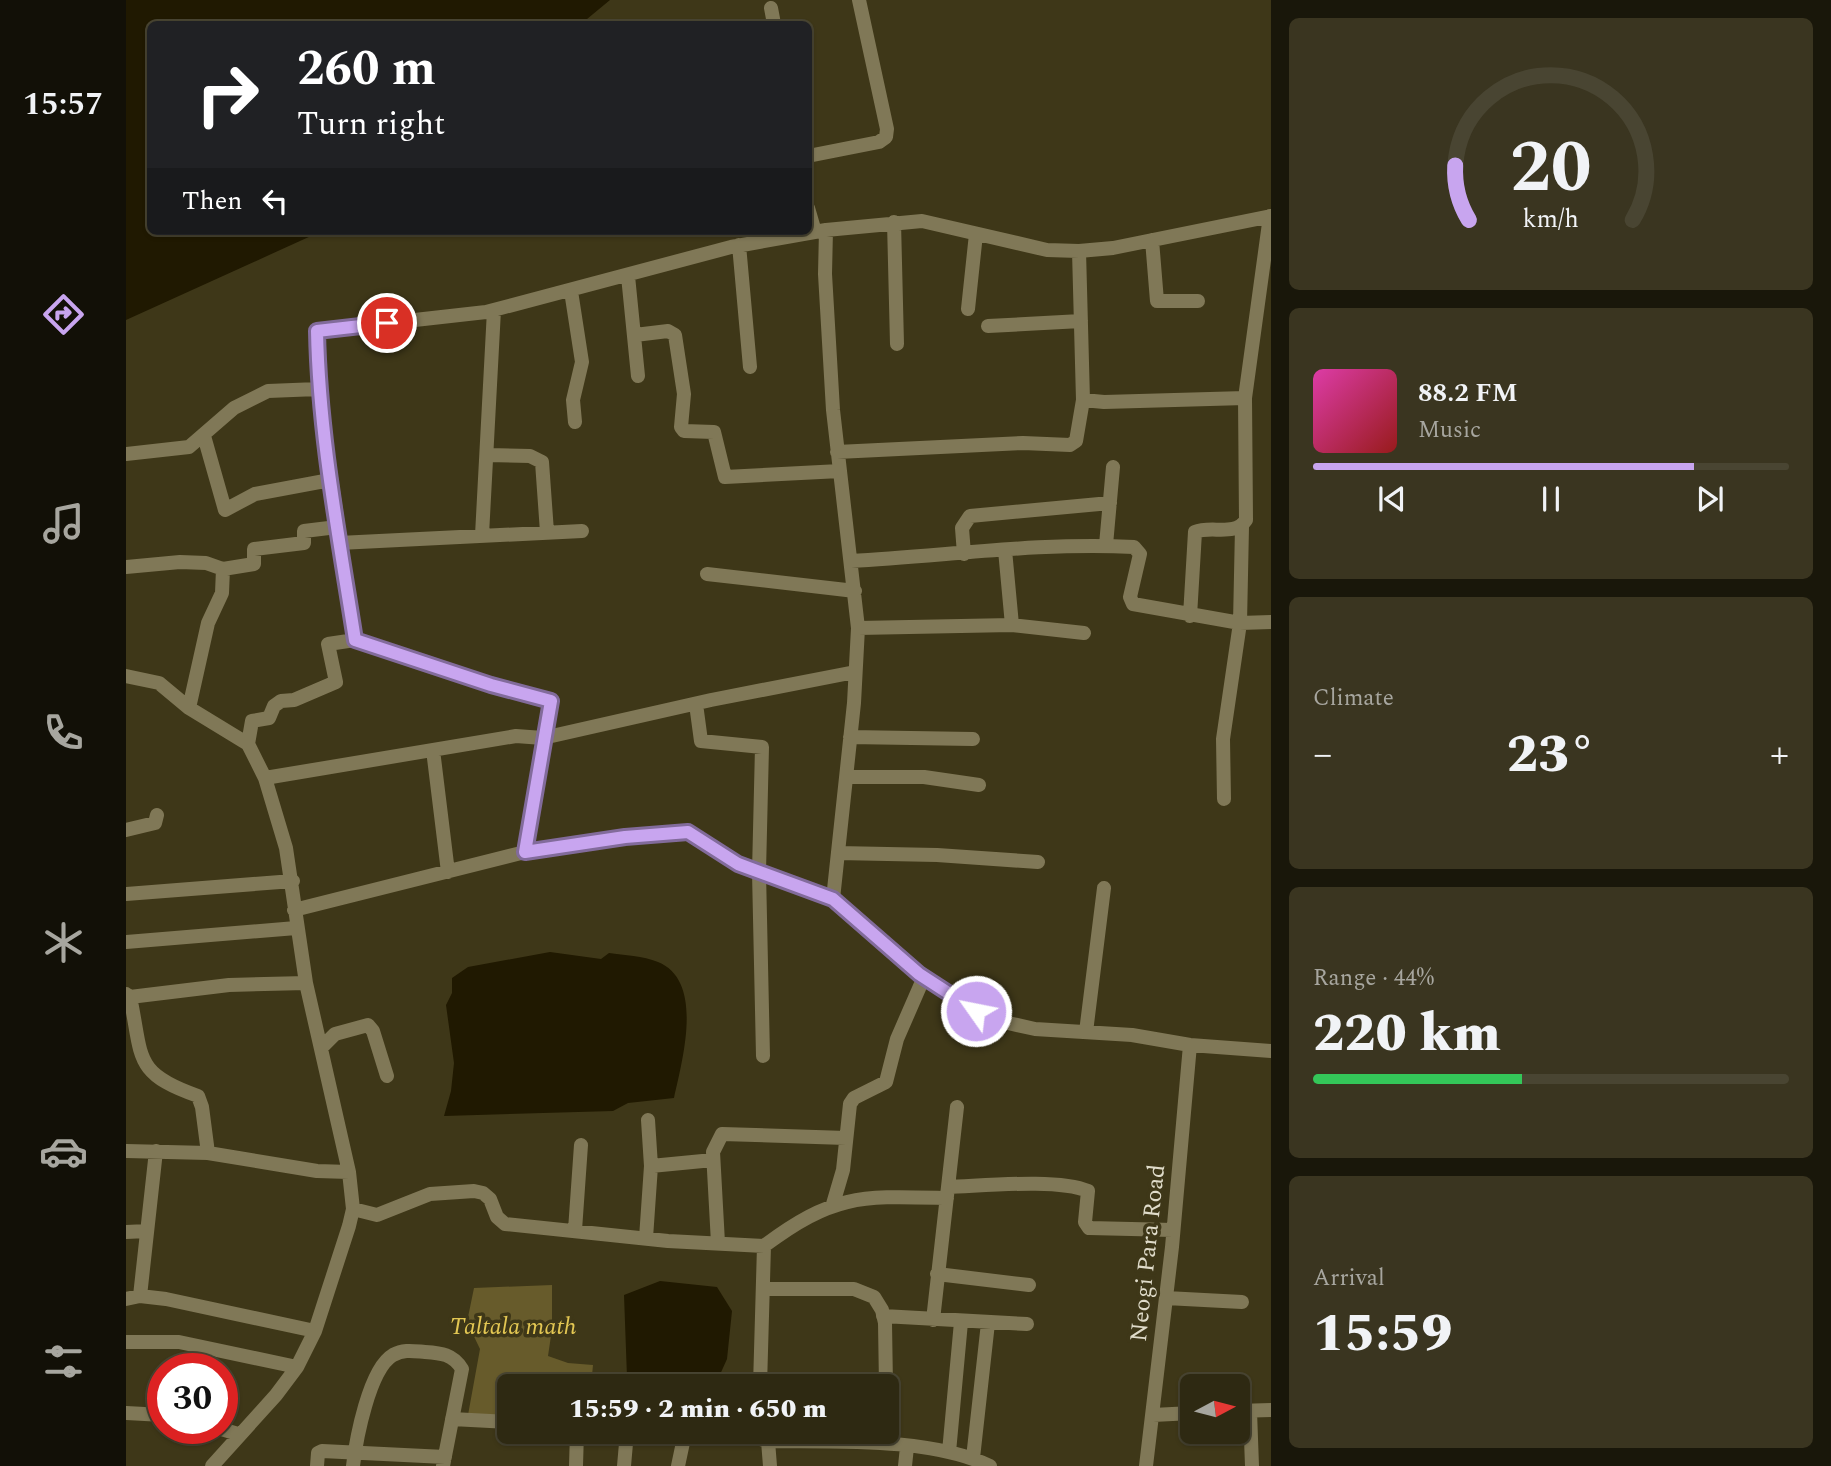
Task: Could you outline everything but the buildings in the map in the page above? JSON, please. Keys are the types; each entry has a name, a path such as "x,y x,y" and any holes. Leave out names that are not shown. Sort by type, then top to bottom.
{"street":[{"path":"812,155 879,142 886,137 887,129 859,0"},
{"path":"771,8 773,21"},
{"path":"812,215 821,231 837,452 858,628 833,899"},
{"path":"812,233 922,221 1047,250 1080,251 1152,240 1271,216 1245,398 1246,520 1242,527 1240,623 1223,739 1224,799"},
{"path":"894,222 897,344"},
{"path":"968,309 976,234"},
{"path":"355,640 318,389 317,331 494,310 739,245 798,235"},
{"path":"1152,240 1157,301 1198,301"},
{"path":"739,245 750,367"},
{"path":"837,452 1023,443 1070,445 1076,441 1083,400 1080,251"},
{"path":"628,276 638,376"},
{"path":"571,291 582,362 573,400 575,422"},
{"path":"482,535 494,310"},
{"path":"989,326 1081,321"},
{"path":"635,335 668,331 675,335 684,394 681,427 687,432 714,432 725,477 840,471"},
{"path":"126,454 189,447 234,408 268,391 318,389"},
{"path":"1083,400 1104,402 1245,398"},
{"path":"204,436 225,510 255,494 330,480"},
{"path":"488,455 530,456 542,462 547,532"},
{"path":"1106,545 1113,467"},
{"path":"964,554 962,528 970,516 1110,503"},
{"path":"126,567 180,562 206,563 223,569 254,564 254,549 304,543 304,531 337,527"},
{"path":"1190,616 1195,532 1242,527"},
{"path":"340,543 582,531"},
{"path":"851,561 1106,545 1138,550 1130,597 1133,604 1240,623 1271,622"},
{"path":"1005,550 1012,625"},
{"path":"189,708 208,623 222,593 223,569"},
{"path":"707,574 855,591"},
{"path":"858,628 1012,625 1084,634"},
{"path":"248,744 252,721 269,718 274,706 281,701 303,697 336,682 328,644 355,640 491,685 551,701 525,852"},
{"path":"265,778 516,736 543,738 855,671"},
{"path":"126,676 159,683 189,708 248,744 265,778 293,881 296,928 306,983 349,1172 353,1209 316,1331 297,1367 276,1395 238,1434"},
{"path":"696,704 701,741 762,747 759,872 764,1056"},
{"path":"850,737 973,739"},
{"path":"433,750 448,872"},
{"path":"846,777 924,777 979,785"},
{"path":"126,831 155,823 157,815"},
{"path":"294,910 525,852 625,837 688,832 738,864 833,899 924,978 976,1011 1007,1023 1035,1029 1132,1035 1190,1045 1271,1051"},
{"path":"838,853 937,855 1038,862"},
{"path":"126,894 293,881"},
{"path":"1086,1032 1104,888"},
{"path":"126,942 296,928"},
{"path":"832,1204 843,1170 850,1104 854,1098 879,1087 890,1074 897,1039 924,978"},
{"path":"208,1153 198,1096 174,1088 151,1074 144,1064 128,996 229,985 306,983"},
{"path":"321,1048 335,1034 368,1025 373,1031 387,1076"},
{"name":"Neogi Para Road","path":"1146,1466 1166,1298 1190,1045"},
{"path":"933,1320 957,1107"},
{"path":"646,1238 651,1166 648,1120"},
{"path":"719,1243 713,1152 722,1133 846,1138"},
{"path":"575,1230 581,1146"},
{"path":"126,1151 208,1153 317,1171 349,1172"},
{"path":"156,1151 147,1231 133,1298 316,1331"},
{"path":"651,1166 713,1160"},
{"path":"353,1209 377,1215 430,1194 474,1191 483,1193 490,1199 497,1217 505,1224 646,1238 764,1245 796,1222 832,1204 870,1196 1080,1188 1088,1191 1085,1222 1089,1228 1173,1230"},
{"path":"126,1232 147,1231"},
{"path":"760,1374 764,1245"},
{"path":"937,1274 1029,1285"},
{"path":"763,1289 865,1291 874,1297 883,1316 885,1374"},
{"path":"1166,1298 1242,1302"},
{"path":"883,1316 1027,1324"},
{"path":"949,1452 961,1322"},
{"path":"973,1458 988,1323"},
{"path":"126,1342 179,1342 297,1367"},
{"path":"317,1466 318,1453 322,1451 354,1458 444,1462 462,1368 456,1359 443,1353 406,1350 385,1361 364,1409 354,1458"},
{"path":"1250,1411 1271,1410"},
{"path":"126,1413 147,1414"},
{"path":"1153,1415 1180,1414"},
{"path":"452,1419 497,1421"},
{"path":"899,1443 907,1447 949,1452 990,1466"},
{"path":"212,1466 230,1444"},
{"path":"576,1466 577,1444"},
{"path":"624,1466 626,1444"},
{"path":"678,1466 683,1444"},
{"path":"764,1444 770,1466"},
{"path":"1249,1444 1252,1466"},
{"path":"905,1466 907,1447"}],"green space":[{"name":"Taltala math","path":"552,1285 552,1329 548,1356 568,1363 593,1365 592,1374 497,1374 497,1417 468,1415 480,1349 467,1322 474,1288"}],"shaded area":[{"path":"126,0 610,0 585,21 147,21 147,235 313,235 126,320"},
{"path":"550,952 601,959 609,953 634,956 658,962 673,972 681,986 686,1004 687,1023 674,1098 628,1103 613,1111 444,1116 451,1091 454,1063 446,1005 452,993 452,978 468,967"},
{"path":"660,1281 717,1287 732,1311 727,1359 720,1374 627,1374 624,1295"}],"route":[{"path":"387,323 317,331 318,389 355,640 491,685 551,701 525,852 625,837 688,832 738,864 833,899 919,974 976,1011"}]}
